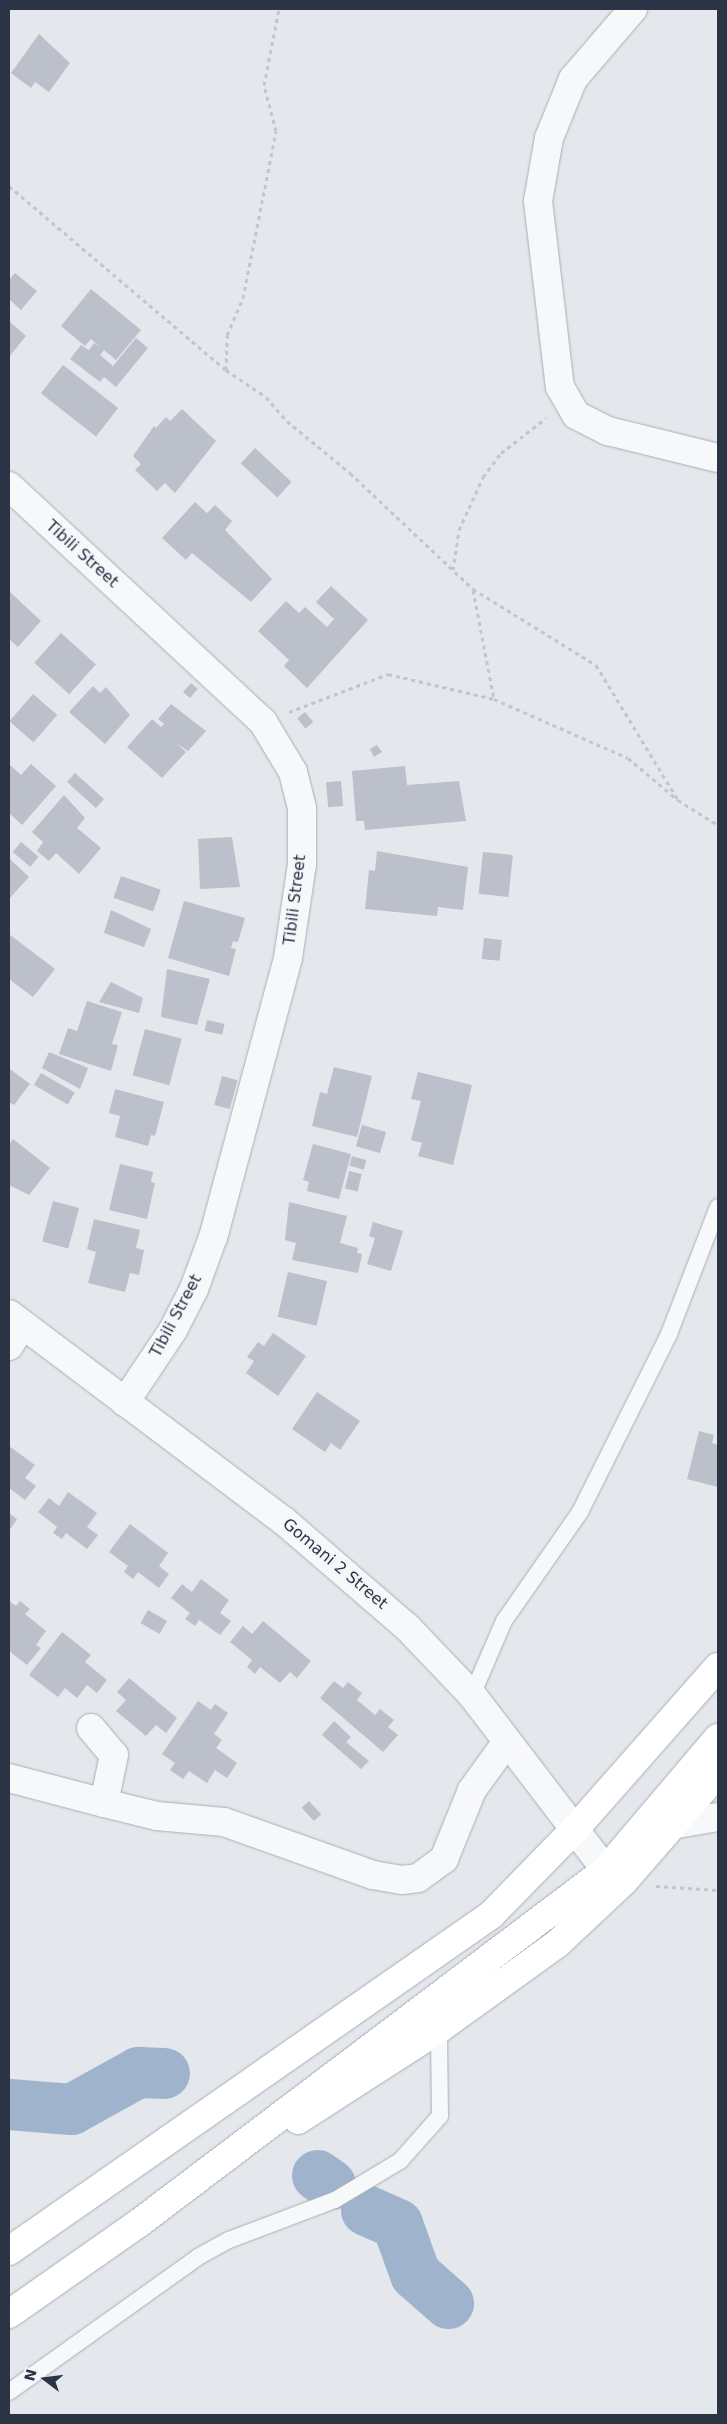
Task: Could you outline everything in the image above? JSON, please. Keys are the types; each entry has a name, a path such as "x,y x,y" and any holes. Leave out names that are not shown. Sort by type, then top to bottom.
{"main road":[{"path":"9,2251 491,1914 575,1829 705,1687 718,1667"},
{"path":"138,2223 439,2030 557,1944 615,1875 718,1738"},
{"path":"9,2314 138,2223 615,1875 677,1824 718,1773"}],"street":[{"path":"633,9 573,80 549,138 538,201 560,387 576,415 608,431 718,458"},
{"name":"Tibili Street","path":"9,486 263,722 293,772 302,809 302,864 288,958 256,1089 194,1289 125,1402"},
{"name":"Gomani 2 Street","path":"13,1328 125,1402 344,1568 472,1695 506,1743 575,1829 615,1875"},
{"path":"91,1728 114,1755 104,1803"},
{"path":"9,1778 158,1816 224,1822 374,1875 418,1878 444,1859 472,1790 506,1743"},
{"path":"677,1824 718,1818"}],"lane":[{"path":"472,1695 504,1621 593,1485 669,1334 718,1207"},
{"path":"9,2392 198,2257 229,2240 335,2200 400,2161 440,2116 439,2030"}],"path":[{"path":"226,370 227,335 243,298 276,131 264,85 279,9"},
{"path":"9,186 226,370 266,397 287,421 350,474 473,589 596,665 678,800"},
{"path":"453,571 459,530 483,477 501,453 547,418 560,387"},
{"path":"473,589 494,700"},
{"path":"263,722 388,674 494,700 628,758 678,800 718,824"},
{"path":"615,1875 668,1889 718,1890"}],"building":[{"path":"39,34 70,63 49,92 35,82 31,88 11,73"},
{"path":"15,273 37,291 21,310 9,299 9,280"},
{"path":"91,289 141,330 116,360 104,350 100,355 113,366 136,338 148,348 116,387 104,377 100,382 70,359 81,345 89,350 94,343 100,347 91,339 85,346 61,326"},
{"path":"9,321 26,336 9,357"},
{"path":"63,365 118,408 96,436 41,393"},
{"path":"182,409 216,441 175,493 165,483 157,491 135,470 141,464 133,456 154,426 156,428 166,417 170,421"},
{"path":"255,448 292,482 277,497 241,463"},
{"path":"195,502 207,513 215,505 232,521 225,530 272,579 251,602 192,553 186,560 162,538"},
{"path":"331,586 368,620 307,688 284,666 289,660 258,631 286,601 299,613 305,607 327,627 334,619 316,602"},
{"path":"9,591 41,621 18,647 9,639"},
{"path":"61,633 96,664 69,694 34,663"},
{"path":"191,683 198,689 190,698 183,692"},
{"path":"93,686 100,693 106,687 130,715 105,744 69,712"},
{"path":"33,694 57,715 34,742 9,721"},
{"path":"171,704 206,731 188,751 176,743 186,752 162,778 127,747 152,719 161,727 164,724 158,719"},
{"path":"305,712 313,722 305,728 297,718"},
{"path":"377,745 382,752 374,757 370,749"},
{"path":"9,764 21,775 31,764 56,786 22,825 9,813"},
{"path":"405,766 407,785 459,781 466,821 365,830 364,821 356,821 352,771"},
{"path":"75,773 104,799 96,808 67,782"},
{"path":"341,781 343,806 328,807 326,782"},
{"path":"64,795 85,818 77,828 101,848 79,874 56,853 49,861 37,851 43,842 32,832"},
{"path":"232,837 240,887 200,889 198,839"},
{"path":"21,842 39,857 30,867 13,852"},
{"path":"377,851 468,867 463,910 438,907 437,916 365,909 369,870 375,871"},
{"path":"483,852 513,855 508,897 479,894"},
{"path":"9,858 29,877 9,899"},
{"path":"121,876 161,890 153,911 114,898"},
{"path":"184,901 245,918 238,942 233,941 231,948 236,949 229,976 168,958"},
{"path":"111,910 151,929 144,947 104,933"},
{"path":"9,934 55,969 33,997 9,979"},
{"path":"484,938 502,940 500,961 482,959"},
{"path":"167,969 210,979 197,1025 161,1017"},
{"path":"111,982 143,998 139,1013 99,1002"},
{"path":"87,1001 122,1012 112,1044 118,1045 111,1071 59,1054 68,1028 77,1031"},
{"path":"207,1020 225,1024 222,1035 205,1031"},
{"path":"145,1029 182,1039 169,1085 133,1075"},
{"path":"49,1052 88,1068 80,1089 42,1068"},
{"path":"334,1067 372,1076 357,1137 312,1126 320,1092 327,1094"},
{"path":"10,1069 30,1084 14,1105 9,1102"},
{"path":"418,1072 472,1085 453,1165 418,1156 422,1143 411,1140 421,1101 411,1099"},
{"path":"41,1073 75,1092 68,1105 34,1085"},
{"path":"222,1076 237,1080 230,1109 214,1105"},
{"path":"115,1089 164,1102 155,1136 151,1135 148,1146 115,1137 120,1116 109,1113"},
{"path":"362,1125 386,1132 380,1153 356,1146"},
{"path":"13,1139 50,1168 29,1195 9,1185 9,1145"},
{"path":"313,1144 351,1154 339,1199 307,1191 309,1182 303,1180"},
{"path":"352,1156 366,1160 364,1170 349,1166"},
{"path":"120,1164 153,1172 151,1182 155,1183 147,1219 109,1210"},
{"path":"349,1171 362,1174 358,1191 345,1189"},
{"path":"53,1201 79,1208 68,1249 42,1242"},
{"path":"289,1202 347,1216 340,1243 358,1248 357,1253 362,1254 358,1273 292,1260 296,1243 285,1240"},
{"path":"94,1219 140,1230 136,1248 144,1250 139,1275 130,1273 125,1292 88,1283 96,1252 87,1249"},
{"path":"373,1222 403,1231 391,1271 367,1264 375,1238 369,1236"},
{"path":"288,1272 327,1281 317,1326 278,1317"},
{"path":"273,1333 306,1356 278,1396 246,1373 254,1361 247,1357 258,1342 264,1346"},
{"path":"317,1392 360,1421 340,1450 331,1443 325,1452 292,1429"},
{"path":"699,1431 714,1435 712,1443 718,1445 718,1487 687,1479"},
{"path":"9,1446 35,1465 25,1478 36,1486 25,1500 9,1488"},
{"path":"68,1492 97,1513 87,1527 98,1535 87,1549 66,1533 62,1539 53,1533 57,1527 38,1512 49,1498 59,1506"},
{"path":"9,1513 17,1519 9,1531"},
{"path":"130,1524 168,1553 159,1566 169,1574 159,1588 138,1572 133,1579 124,1572 128,1566 109,1552"},
{"path":"201,1579 229,1600 220,1613 231,1621 220,1635 199,1620 195,1626 185,1619 190,1613 171,1598 182,1584 192,1592"},
{"path":"9,1601 16,1606 20,1601 30,1609 25,1614 46,1631 36,1645 41,1648 27,1665 9,1651"},
{"path":"148,1610 167,1621 160,1634 140,1623"},
{"path":"263,1621 311,1661 297,1678 290,1672 280,1683 260,1667 255,1674 247,1667 252,1660 230,1642 243,1626 252,1634"},
{"path":"62,1632 91,1655 85,1662 107,1680 97,1693 87,1685 77,1698 65,1688 58,1697 29,1675"},
{"path":"129,1678 177,1718 166,1733 156,1725 146,1736 116,1711 126,1700 117,1692"},
{"path":"334,1681 343,1688 348,1682 362,1693 357,1700 375,1715 380,1709 394,1720 388,1727 398,1735 383,1752 320,1698"},
{"path":"198,1701 211,1710 215,1704 228,1713 214,1734 222,1740 216,1748 237,1763 227,1778 215,1770 207,1783 189,1771 183,1779 170,1770 175,1763 162,1754"},
{"path":"334,1721 351,1737 346,1742 369,1761 361,1769 322,1735"},
{"path":"309,1801 321,1814 314,1821 302,1808"}],"waterway":[{"path":"9,2104 71,2109 138,2072 164,2073"},
{"path":"317,2175 330,2184"},
{"path":"366,2210 397,2224 415,2274 448,2303"}]}
